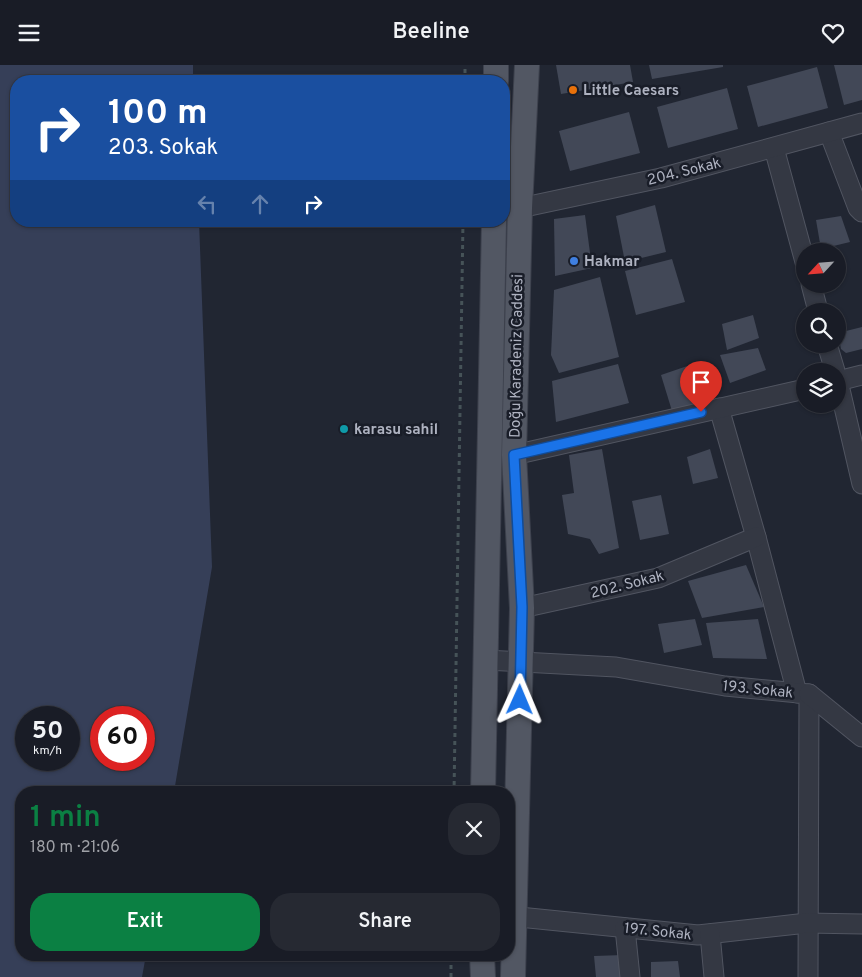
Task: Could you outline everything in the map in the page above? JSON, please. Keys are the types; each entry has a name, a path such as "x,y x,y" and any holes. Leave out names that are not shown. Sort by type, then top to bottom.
{"main road":[{"name":"Doğu Karadeniz Caddesi","path":"515,831 522,607 514,455 512,208 527,65"},
{"name":"Doğu Karadeniz Caddesi","path":"483,786 494,227"},
{"path":"482,961 482,977"},
{"name":"Doğu Karadeniz Caddesi","path":"513,961 513,977"}],"street":[{"name":"204. Sokak","path":"512,208 661,178 862,123"},
{"path":"829,133 858,208 862,212"},
{"path":"774,148 800,243"},
{"path":"846,379 862,375"},
{"path":"514,455 796,391"},
{"path":"719,408 803,694 862,737"},
{"path":"845,413 862,484"},
{"name":"202. Sokak","path":"522,607 658,578 756,537"},
{"name":"193. Sokak","path":"485,660 616,667 724,686 803,694 808,977"},
{"name":"197. Sokak","path":"515,916 698,935 808,923 862,924"},
{"path":"625,928 630,977"},
{"path":"710,934 714,977"}],"path":[{"path":"454,786 464,227"},
{"path":"451,961 451,977"}],"water":[{"path":"0,65 193,65 193,75 10,75 10,227 199,227 212,567 175,786 15,786 15,961 145,961 142,977 0,977"}],"building":[{"path":"556,65 630,65 633,82 561,94"},
{"path":"649,65 723,65 723,67 652,79"},
{"path":"834,65 862,65 862,100 844,105"},
{"path":"817,67 828,108 758,127 747,86"},
{"path":"727,88 738,129 668,148 657,107"},
{"path":"629,112 640,153 570,171 559,131"},
{"path":"655,205 666,252 625,262 616,216"},
{"path":"585,215 592,268 555,276 554,219"},
{"path":"841,216 850,242 820,243 816,220"},
{"path":"672,259 685,302 636,315 625,271"},
{"path":"600,277 619,357 559,373 551,355 554,290"},
{"path":"753,315 759,338 727,350 722,324"},
{"path":"862,327 862,349 846,353 846,331"},
{"path":"758,348 766,370 730,383 720,355"},
{"path":"699,362 708,403 672,411 661,375"},
{"path":"618,364 629,403 556,422 552,381"},
{"path":"602,449 619,548 599,554 590,539 568,534 562,495 574,493 569,455"},
{"path":"710,449 718,478 693,484 687,457"},
{"path":"661,495 669,534 640,540 632,501"},
{"path":"746,565 764,607 702,618 688,581"},
{"path":"695,619 702,645 664,653 658,624"},
{"path":"758,619 767,659 713,658 706,623"},
{"path":"623,955 625,977 596,977 594,956"},
{"path":"678,961 680,977 651,977 651,962"}],"place":[{"name":"Little Caesars","path":"573,90"},
{"name":"Hakmar","path":"574,261"},
{"name":"karasu sahil","path":"344,429"}],"route":[{"path":"520,700 522,607 514,455 701,412"}]}
